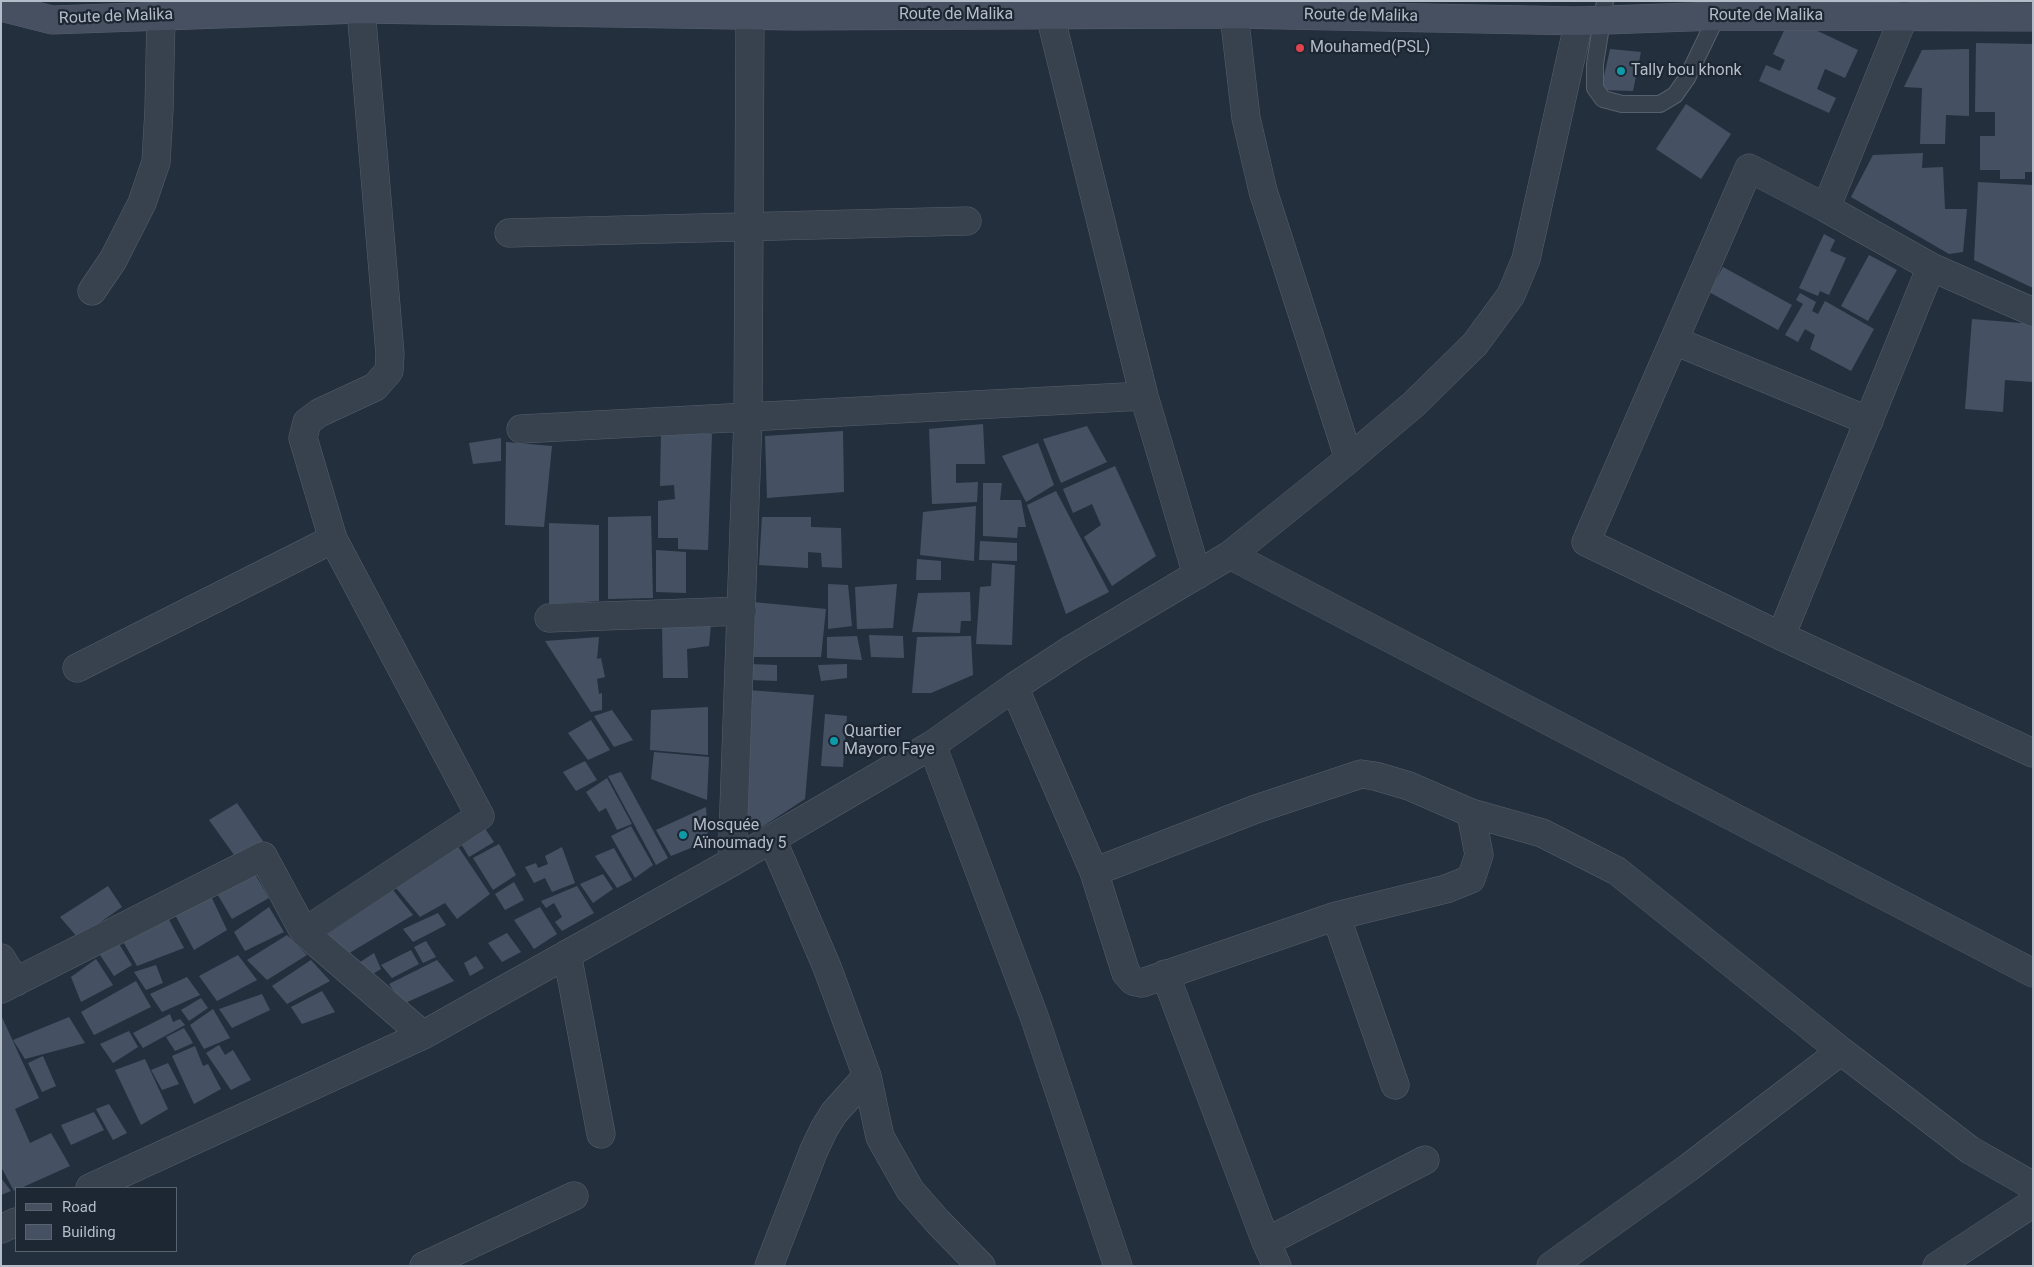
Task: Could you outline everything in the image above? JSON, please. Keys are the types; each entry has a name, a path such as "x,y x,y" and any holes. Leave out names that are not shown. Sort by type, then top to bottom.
{"main road":[{"name":"Route de Malika","path":"1,7 52,20 361,9 750,15 1595,14 1712,9 1904,16 2033,16"}],"street":[{"path":"304,932 480,816 333,539 303,438 306,422 319,413 375,387 389,371 389,344 361,9"},
{"path":"1234,14 1246,118 1263,191 1349,459"},
{"path":"92,1187 423,1035 732,862 932,745 1072,649 1230,555 1414,404 1475,344 1511,295 1526,259 1595,14"},
{"path":"732,862 748,418 750,15"},
{"path":"1050,15 1144,396 1197,575"},
{"path":"92,291 113,260 142,203 156,162 161,16"},
{"path":"1826,208 1904,16"},
{"path":"2033,312 1930,267 1826,208 1749,168 1586,542 2033,754"},
{"path":"509,233 967,221"},
{"path":"1781,636 1930,267"},
{"path":"1675,341 1869,421"},
{"path":"521,430 1144,396"},
{"path":"77,668 333,539"},
{"path":"1230,555 2033,973"},
{"path":"549,618 742,611"},
{"path":"1014,687 1094,872 1126,973 1133,981 1142,982 1336,916 1446,890 1471,879 1479,855 1471,813"},
{"path":"932,745 1034,1016 1118,1266"},
{"path":"1094,872 1256,809 1361,774 1409,786 1471,813 1542,833 1617,871 1841,1051 1970,1150 2033,1186"},
{"path":"772,838 828,967 867,1076 880,1137 910,1190 981,1266"},
{"path":"1,958 8,986 263,856 304,932 423,1035"},
{"path":"1336,916 1395,1085"},
{"path":"567,954 601,1134"},
{"path":"1165,974 1266,1242 1277,1266"},
{"path":"1551,1266 1688,1168 1841,1051"},
{"path":"769,1266 824,1129 834,1113 867,1076"},
{"path":"1266,1242 1425,1160"},
{"path":"424,1266 574,1196"},
{"path":"1937,1266 2033,1203"},
{"path":"1,1229 15,1222"}],"lane":[{"path":"1595,14 1595,88 1603,99 1612,102 1622,104 1660,104 1675,94 1686,78 1712,9"}],"building":[{"path":"1790,18 1858,50 1845,78 1825,69 1817,89 1836,98 1829,113 1759,81 1766,65 1780,71 1785,60 1773,54"},
{"path":"1976,43 2033,44 2033,172 2025,172 2025,179 2000,179 2000,170 1980,170 1980,136 1995,136 1995,112 1975,112"},
{"name":"Tally bou khonk","path":"1610,49 1641,52 1633,91 1601,90"},
{"path":"1969,49 1969,116 1946,115 1945,144 1920,144 1922,88 1904,87 1922,50"},
{"path":"1686,104 1731,134 1701,179 1656,149"},
{"path":"1923,153 1922,168 1943,167 1945,209 1967,209 1963,252 1949,254 1851,197 1873,155"},
{"path":"1978,182 2033,185 2033,288 1974,260"},
{"path":"1824,234 1835,240 1830,251 1846,258 1829,295 1820,291 1818,296 1799,288"},
{"path":"1869,255 1897,270 1868,321 1841,306"},
{"path":"1723,267 1792,305 1778,330 1709,292"},
{"path":"1800,293 1816,302 1812,311 1818,314 1825,301 1874,329 1851,371 1810,349 1815,335 1805,329 1798,342 1785,335 1803,304 1796,300"},
{"path":"1972,319 2033,324 2033,382 2005,380 2003,412 1965,409"},
{"path":"983,424 985,464 956,464 956,483 978,482 977,502 932,504 929,429"},
{"path":"1087,426 1107,462 1061,483 1043,439"},
{"path":"843,431 844,492 767,498 765,436"},
{"path":"661,433 712,434 708,550 678,549 678,538 658,538 658,501 675,499 674,485 660,486"},
{"path":"501,438 501,461 473,464 469,443"},
{"path":"506,442 552,446 544,527 505,525"},
{"path":"1038,443 1054,485 1026,502 1002,456"},
{"path":"1115,466 1156,556 1112,586 1084,537 1101,525 1092,504 1073,513 1063,489"},
{"path":"983,483 1002,483 1000,500 1021,500 1026,527 1018,527 1017,538 983,536"},
{"path":"1056,491 1109,592 1066,614 1027,505"},
{"path":"976,506 974,561 920,555 923,512"},
{"path":"651,516 653,598 608,599 608,517"},
{"path":"762,517 811,517 811,527 841,528 842,568 822,567 821,553 808,552 808,568 759,565"},
{"path":"549,523 599,525 599,601 549,604"},
{"path":"980,541 1017,543 1017,561 979,560"},
{"path":"656,550 686,552 686,593 656,592"},
{"path":"917,559 941,561 941,580 916,580"},
{"path":"992,563 1015,565 1012,645 976,644 980,587 991,586"},
{"path":"828,584 848,585 852,626 828,629"},
{"path":"897,584 893,628 857,629 855,587"},
{"path":"970,592 971,621 961,621 960,633 912,632 918,593"},
{"path":"753,602 826,609 821,657 750,657"},
{"path":"662,624 711,624 709,646 687,649 688,678 663,678"},
{"path":"869,635 903,636 904,658 871,657"},
{"path":"857,636 862,660 827,658 827,637"},
{"path":"971,636 973,675 931,693 912,693 917,637"},
{"path":"599,637 597,659 601,658 605,677 597,679 599,694 602,693 602,710 591,712 545,641"},
{"path":"750,664 777,665 777,681 750,680"},
{"path":"847,664 847,678 821,681 818,665"},
{"path":"748,690 814,695 805,799 762,827 748,821"},
{"path":"708,707 708,755 650,750 651,710"},
{"path":"612,710 633,740 614,747 594,716"},
{"name":"Quartier Mayoro Faye","path":"825,714 847,716 843,767 821,766"},
{"path":"591,720 610,750 588,760 568,733"},
{"path":"654,752 709,757 707,800 651,779"},
{"path":"585,761 597,780 576,791 563,772"},
{"path":"621,772 668,858 656,865 608,776"},
{"path":"607,778 632,824 617,830 606,808 599,812 586,792"},
{"path":"237,803 263,841 237,859 209,820"},
{"name":"Mosquée Aïnoumady 5","path":"706,807 708,841 671,856 656,830"},
{"path":"631,826 653,865 635,878 611,836"},
{"path":"484,827 494,842 469,857 460,842"},
{"path":"499,844 516,875 493,890 473,858"},
{"path":"457,845 490,894 457,919 445,903 420,917 396,888"},
{"path":"562,847 575,883 552,892 545,878 534,883 525,867 536,863 538,868 548,864 545,856"},
{"path":"614,848 632,880 617,888 595,856"},
{"path":"252,869 269,898 232,919 216,892"},
{"path":"603,874 613,889 593,903 580,884"},
{"path":"514,882 524,900 505,910 495,894"},
{"path":"108,886 122,907 78,938 60,917"},
{"path":"577,886 594,913 562,931 555,922 562,917 554,903 546,908 541,901"},
{"path":"393,890 413,915 341,958 323,937"},
{"path":"210,894 227,930 194,950 173,911"},
{"path":"269,907 284,932 245,951 234,932"},
{"path":"540,907 557,934 534,949 514,920"},
{"path":"438,913 446,925 413,942 403,929"},
{"path":"167,916 184,948 137,966 121,938"},
{"path":"507,933 521,952 502,962 488,943"},
{"path":"287,935 307,955 267,980 247,960"},
{"path":"116,939 132,965 114,976 98,952"},
{"path":"426,941 436,957 423,963 414,947"},
{"path":"411,950 419,964 392,978 381,965"},
{"path":"374,953 381,969 366,978 354,966"},
{"path":"238,955 257,980 217,1001 199,976"},
{"path":"476,956 484,968 470,976 464,963"},
{"path":"96,959 113,985 81,1002 71,977"},
{"path":"311,960 330,981 287,1004 272,986"},
{"path":"437,960 454,981 403,1004 389,984"},
{"path":"156,965 163,983 146,990 134,972"},
{"path":"187,977 200,995 162,1012 150,994"},
{"path":"136,981 151,1007 94,1035 81,1012"},
{"path":"322,991 335,1012 302,1024 291,1007"},
{"path":"262,994 270,1010 232,1028 219,1009"},
{"path":"201,998 208,1008 189,1021 181,1010"},
{"path":"213,1009 230,1038 204,1049 190,1025"},
{"path":"170,1014 173,1022 180,1019 185,1025 143,1048 133,1033"},
{"path":"1,1015 39,1098 15,1109 30,1143 51,1133 70,1166 23,1187 15,1187 14,1191 1,1167"},
{"path":"69,1017 85,1043 25,1059 13,1040"},
{"path":"184,1028 193,1043 175,1051 166,1037"},
{"path":"129,1031 138,1047 113,1063 100,1044"},
{"path":"219,1045 225,1055 233,1050 251,1080 231,1090 206,1053"},
{"path":"195,1046 203,1066 208,1064 221,1089 194,1104 172,1056"},
{"path":"43,1056 56,1086 42,1092 28,1063"},
{"path":"145,1059 168,1109 141,1125 115,1070"},
{"path":"168,1063 179,1084 162,1090 151,1070"},
{"path":"109,1104 127,1133 113,1140 96,1109"},
{"path":"94,1112 104,1130 71,1145 61,1125"},
{"path":"1,1178 11,1191 1,1195"}],"place":[{"name":"Mouhamed(PSL)","path":"1300,48"},
{"name":"Tally bou khonk","path":"1621,71"},
{"name":"Quartier Mayoro Faye","path":"834,741"},
{"name":"Mosquée Aïnoumady 5","path":"683,835"}]}
